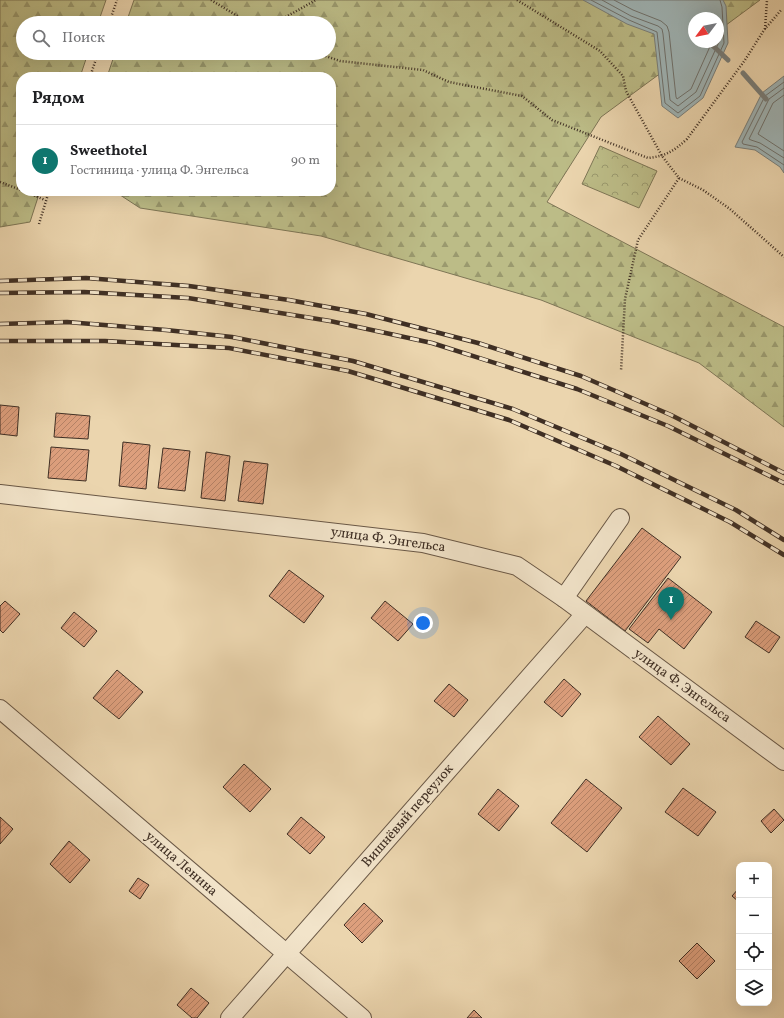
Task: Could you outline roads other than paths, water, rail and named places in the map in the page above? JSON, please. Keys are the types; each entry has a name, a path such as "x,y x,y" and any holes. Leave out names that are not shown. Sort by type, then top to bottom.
{"street":[{"name":"улица Ф. Энгельса","path":"0,494 423,543 517,566 564,598 784,761"},
{"path":"564,598 620,518"},
{"name":"Вишнёвый переулок","path":"230,1018 585,614"},
{"name":"улица Ленина","path":"0,709 362,1018"}],"water":[{"path":"583,0 723,0 726,6 728,43 703,98 678,118 662,106 654,34 627,24"},
{"path":"784,76 784,173 780,167 755,150 735,147 762,93"}],"waterway":[{"path":"715,48 728,60"},
{"path":"743,73 766,99"}],"railway":[{"path":"0,281 86,278 189,286 289,300 366,314 478,343 581,376 671,415 784,473"},
{"path":"0,293 84,292 188,298 330,321 432,343 577,389 668,426 784,483"},
{"path":"0,324 67,322 166,330 232,337 353,361 513,409 621,454 736,510 784,540"},
{"path":"0,341 105,341 229,348 348,371 509,420 616,466 730,522 784,555"}],"place":[{"name":"Sweethotel","path":"671,620"}]}
